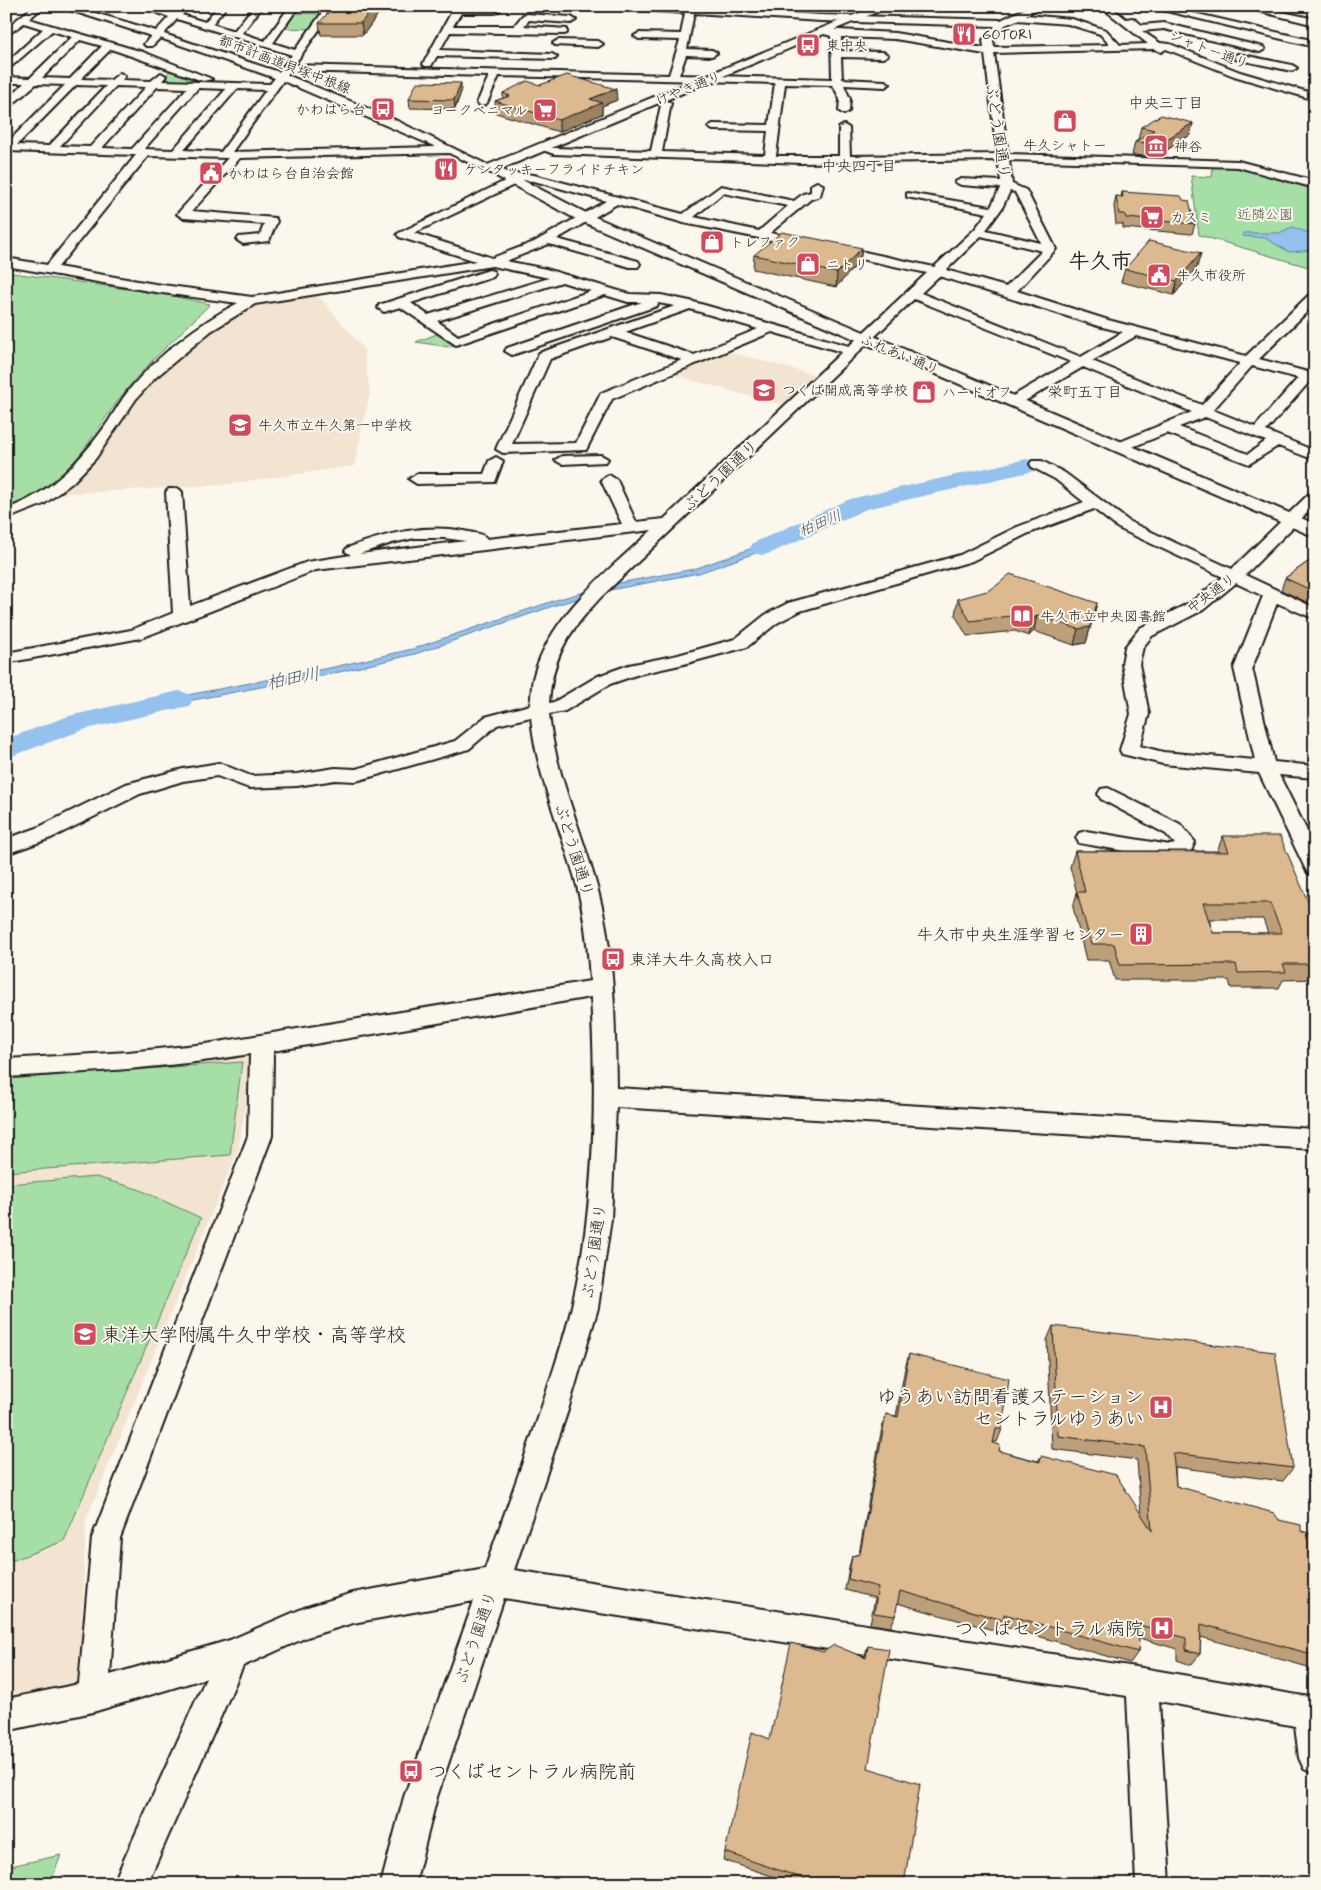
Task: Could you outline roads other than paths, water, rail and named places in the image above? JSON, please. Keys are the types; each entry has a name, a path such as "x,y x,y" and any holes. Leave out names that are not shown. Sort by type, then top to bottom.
{"main road":[{"name":"けやき通り","path":"502,175 542,148 711,78 830,33 855,19 886,6"},
{"name":"ふれあい通り","path":"502,175 586,218 858,345 1013,402 1315,531"}],"street":[{"path":"7,31 40,6"},
{"name":"都市計画道貝塚中根線","path":"61,6 158,34 281,76 451,150 502,175"},
{"path":"52,149 184,6"},
{"path":"207,25 223,6"},
{"path":"236,35 259,6"},
{"path":"267,44 296,6"},
{"path":"224,155 332,6"},
{"path":"621,6 692,15 761,10 821,18 997,23 1037,10 1103,32 1118,48"},
{"path":"821,18 822,6"},
{"path":"841,18 843,6"},
{"name":"シャトー通り","path":"1104,6 1156,47 1245,80 1315,99"},
{"path":"1150,6 1315,44"},
{"path":"1242,6 1315,22"},
{"path":"146,7 299,54"},
{"path":"1135,7 1116,8 1140,28 1164,26 1260,49"},
{"path":"429,62 447,28 453,18 459,8 492,15 453,18"},
{"path":"1037,10 1049,36 1058,48"},
{"path":"985,11 997,23"},
{"path":"1197,17 1208,11"},
{"path":"673,78 679,51 692,15"},
{"path":"517,30 526,17 572,16 564,32 554,44 549,65"},
{"path":"22,20 109,46 134,61 170,66 223,85"},
{"path":"988,51 990,35 997,23"},
{"path":"6,68 50,28"},
{"path":"447,28 564,32"},
{"path":"844,111 845,99 837,78 837,54 830,33 895,36 988,51 1167,46 1268,84 1315,99"},
{"path":"6,107 78,36"},
{"path":"640,36 685,38"},
{"path":"1244,57 1282,36"},
{"path":"554,44 598,44"},
{"path":"7,148 109,46"},
{"path":"679,51 712,53"},
{"name":"ぶどう園通り","path":"398,1884 420,1800 541,1450 578,1332 588,1292 598,1228 604,1097 602,987 598,943 586,878 555,785 538,712 542,680 555,644 587,603 669,523 979,232 994,211 1006,186 1004,157 988,51"},
{"path":"837,54 883,56"},
{"path":"1199,59 1226,56 1244,57 1295,66 1268,84"},
{"path":"288,68 429,62 549,65 673,78 780,80 862,76"},
{"path":"429,62 495,73 549,65"},
{"path":"94,150 170,66"},
{"path":"482,103 495,73"},
{"path":"837,78 884,84"},
{"path":"6,80 275,87"},
{"path":"762,171 768,159 780,80"},
{"path":"49,271 195,85"},
{"path":"176,153 235,86"},
{"path":"656,156 666,103 657,100"},
{"path":"713,127 774,128"},
{"path":"844,128 845,159"},
{"path":"7,148 224,155 451,150"},
{"path":"542,148 554,151 656,156 768,159 1076,158 1081,170 1208,175 1208,163 1238,164 1315,185"},
{"path":"237,155 184,214 271,221 265,238 243,240"},
{"path":"1301,181 1315,172"},
{"path":"858,345 771,328 661,299 628,298 580,282 518,266 492,262 402,234 502,175 534,178 684,218 936,272 1009,292 1133,332 1246,358 1311,377 1257,433"},
{"path":"949,202 966,183 1006,186 1022,192 1050,249"},
{"path":"762,234 807,196 816,194 817,185"},
{"path":"684,218 721,189 796,205"},
{"path":"911,195 994,211"},
{"path":"6,514 46,498 61,487 113,426 136,389 190,341 226,313 252,301 492,262 548,240 615,200"},
{"path":"979,232 1050,249"},
{"path":"548,240 634,264"},
{"path":"1009,292 1050,249"},
{"path":"542,272 582,250"},
{"path":"580,282 618,260"},
{"path":"6,262 25,264 49,271 252,301"},
{"path":"384,308 518,266"},
{"path":"461,268 533,316 563,333"},
{"path":"427,320 562,278"},
{"path":"1120,447 1204,412 1246,358 1315,286"},
{"path":"402,303 456,341 604,291"},
{"path":"913,294 1315,456"},
{"path":"1246,358 1315,297"},
{"path":"512,351 661,299"},
{"path":"418,479 490,479 544,356 690,306"},
{"path":"504,447 503,449 581,447 606,396 771,328"},
{"path":"612,332 695,360"},
{"path":"1013,402 1133,332"},
{"path":"1168,428 1249,460 1276,441"},
{"path":"496,462 601,459"},
{"path":"1037,464 1060,476 1124,525 1315,614"},
{"path":"609,480 632,527"},
{"path":"174,492 182,617"},
{"name":"中央通り","path":"1266,767 1163,758 1129,750 1140,713 1138,697 1131,675 1131,661 1134,647 1144,634 1157,624 1194,608 1235,576 1315,496"},
{"path":"6,847 44,833 133,789 183,775 219,769 249,782 297,780 335,774 356,775 462,744 492,721 518,713 538,712 559,707 604,680 635,669 680,660 740,642 771,619 794,607 966,558 1023,530 1096,503"},
{"path":"6,658 135,634 182,617 278,577 313,566 669,523"},
{"path":"1273,593 1243,668 1266,767 1315,868"},
{"path":"1266,767 1315,772"},
{"path":"1086,838 1171,852 1183,848 1185,842 1173,829 1108,794"},
{"path":"6,1068 128,1061 206,1053 602,987"},
{"path":"93,1696 106,1538 260,1136 262,1044"},
{"path":"604,1097 901,1113 1275,1138 1315,1139"},
{"path":"1275,1138 1315,1152"},
{"path":"6,1715 93,1696 232,1655 304,1623 353,1608 494,1582 1142,1683 1312,1714 1315,1758"},
{"path":"130,1884 232,1655"},
{"path":"1142,1683 1153,1884"}],"water":[{"path":"1292,227 1315,235 1315,250 1289,252 1265,238 1243,236 1243,233 1279,233"},
{"path":"801,528 806,532 767,549 699,573 610,590 559,604 415,654 335,673 135,711 135,705 334,667 412,649 556,600 608,585 694,569 761,545"}],"waterway":[{"name":"柏田川","path":"762,548 858,504 1026,466"},
{"name":"柏田川","path":"6,749 79,722 179,700"}],"place":[{"name":"GOTORI","path":"964,34"},
{"name":"東中央","path":"808,45"},
{"name":"かわはら台","path":"383,109"},
{"name":"ヨークベニマル","path":"545,110"},
{"name":"牛久シャトー","path":"1065,121"},
{"name":"神谷","path":"1156,146"},
{"name":"ケンタッキーフライドチキン","path":"446,169"},
{"name":"かわはら台自治会館","path":"211,173"},
{"name":"カスミ","path":"1152,217"},
{"name":"トレファク","path":"712,242"},
{"name":"ニトリ","path":"808,264"},
{"name":"牛久市役所","path":"1159,275"},
{"name":"つくば開成高等学校","path":"764,390"},
{"name":"ハードオフ","path":"924,392"},
{"name":"牛久市立牛久第一中学校","path":"240,425"},
{"name":"牛久市立中央図書館","path":"1022,616"},
{"name":"牛久市中央生涯学習センター","path":"1141,934"},
{"name":"東洋大牛久高校入口","path":"613,959"},
{"name":"東洋大学附属牛久中学校・高等学校","path":"85,1334"},
{"name":"ゆうあい訪問看護ステーション セントラルゆうあい","path":"1161,1407"},
{"name":"つくばセントラル病院","path":"1162,1628"},
{"name":"つくばセントラル病院前","path":"411,1771"}],"district":[{"name":"中央三丁目","path":"1166,103"},
{"name":"中央四丁目","path":"859,166"},
{"name":"牛久市","path":"1100,261"},
{"name":"栄町五丁目","path":"1085,392"}],"park label":[{"name":"近隣公園","path":"1265,214"}]}
